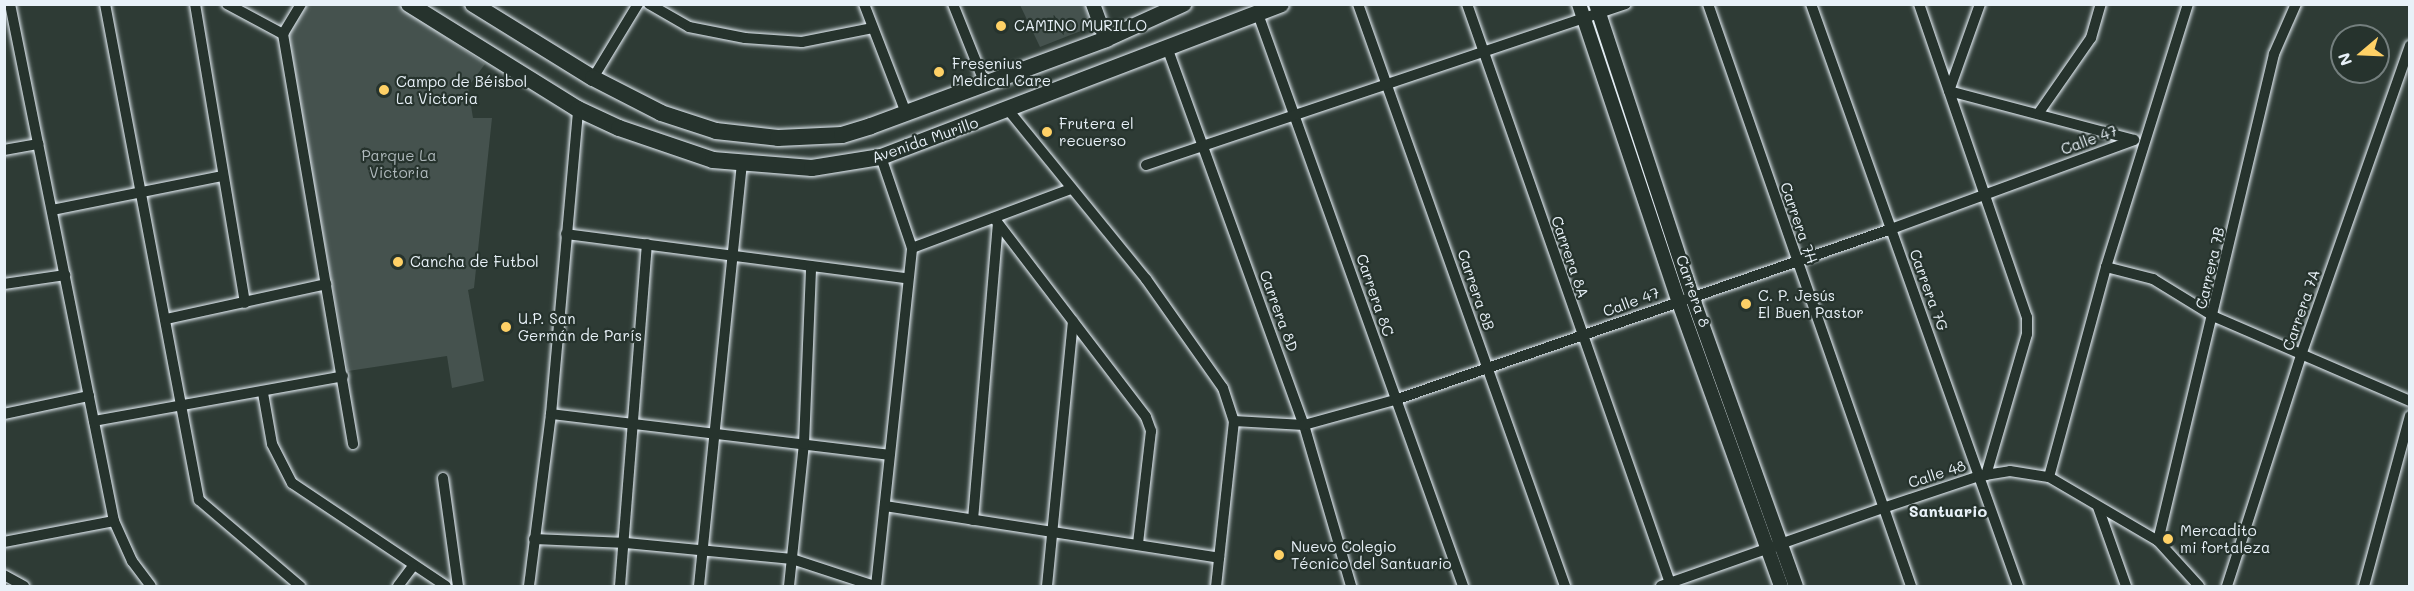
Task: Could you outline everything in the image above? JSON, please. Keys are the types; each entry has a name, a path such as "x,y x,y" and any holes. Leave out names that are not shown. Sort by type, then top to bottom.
{"main road":[{"name":"Avenida Murillo","path":"409,4 578,109 652,141 742,165 812,168 881,157 1010,111 1281,4"},
{"name":"Avenida Murillo","path":"473,4 593,78 661,113 742,136 842,135 1106,39 1183,4"}],"street":[{"path":"10,4 114,521 132,561 151,586"},
{"path":"105,4 199,500 300,586"},
{"path":"195,4 222,176 246,303"},
{"path":"227,4 283,34"},
{"path":"301,4 283,34 344,376 353,444"},
{"path":"593,78 638,4"},
{"path":"649,4 689,27 745,38 802,42 873,28"},
{"path":"864,4 906,112"},
{"path":"953,4 985,84"},
{"path":"1093,4 1106,39"},
{"name":"Carrera 8B","path":"1358,4 1565,586"},
{"name":"Carrera 8A","path":"1467,4 1667,585"},
{"name":"Carrera 8","path":"1580,4 1774,547 1781,586"},
{"path":"1146,165 1585,18 1597,9 1626,4"},
{"name":"Carrera 7H","path":"1708,4 1911,586"},
{"name":"Carrera 7G","path":"1811,4 1891,229 1983,475 2018,586"},
{"path":"1919,4 2027,317 2027,334 1983,475"},
{"path":"1949,91 1980,4"},
{"path":"2038,114 2091,38 2101,4"},
{"path":"2049,477 2106,267 2188,4"},
{"name":"Carrera 7B","path":"2158,541 2215,317 2274,54 2296,4"},
{"name":"Carrera 8","path":"1597,9 1685,298"},
{"name":"Carrera 8C","path":"1258,14 1296,114 1395,400 1463,586"},
{"name":"Carrera 7A","path":"2227,586 2301,355 2409,46"},
{"name":"Carrera 8D","path":"1168,50 1304,424 1351,586"},
{"path":"1949,91 2145,143"},
{"path":"529,586 551,414 578,109"},
{"path":"1010,111 1146,279 1207,360 1223,388 1234,422 1216,586"},
{"name":"Calle 47","path":"1234,422 1304,424 1395,400 1796,259 1891,229 2134,140"},
{"path":"4,150 38,144"},
{"path":"534,539 626,543 792,559 875,586 912,248 881,157"},
{"path":"699,586 742,165"},
{"path":"52,210 142,194 222,176"},
{"path":"912,248 996,221 1071,189"},
{"path":"996,221 1146,417 1151,432 1138,544"},
{"path":"973,520 996,221"},
{"path":"566,234 907,279"},
{"path":"620,586 626,543 631,423 646,244"},
{"path":"789,586 804,444 811,266"},
{"path":"2106,267 2153,279 2215,317 2409,401"},
{"path":"4,284 65,275"},
{"path":"166,319 326,284"},
{"path":"1047,586 1073,321"},
{"path":"94,421 263,393 344,376"},
{"path":"263,393 272,444 292,483 446,586"},
{"path":"4,414 89,396"},
{"path":"551,414 888,455"},
{"path":"2364,586 2409,416"},
{"name":"Calle 48","path":"1667,585 1883,508 1983,475 2010,471 2049,477 2158,541 2199,586"},
{"path":"443,478 458,586"},
{"path":"885,506 973,520 1052,529 1220,558"},
{"path":"2098,507 2126,586"},
{"path":"4,542 114,521"},
{"name":"Carrera 8","path":"1774,547 1796,586"},
{"path":"399,586 413,566"},
{"path":"4,575 24,586"}],"green space":[{"name":"Parque La Victoria","path":"307,5 398,5 485,64 468,87 473,118 492,118 474,288 468,290 484,381 452,388 447,356 348,371 287,37"},
{"path":"1020,5 1088,5 1096,25 1040,47"}],"place":[{"name":"CAMINO MURILLO","path":"1001,26"},
{"name":"Fresenius Medical Care","path":"939,72"},
{"name":"Campo de Béisbol La Victoria","path":"384,90"},
{"name":"Frutera el recuerso","path":"1047,132"},
{"name":"Cancha de Futbol","path":"398,262"},
{"name":"C. P. Jesús El Buen Pastor","path":"1746,304"},
{"name":"U.P. San Germán de París","path":"506,327"},
{"name":"Mercadito mi fortaleza","path":"2168,539"},
{"name":"Nuevo Colegio Técnico del Santuario","path":"1279,555"}],"district":[{"name":"Santuario","path":"1948,511"}]}
